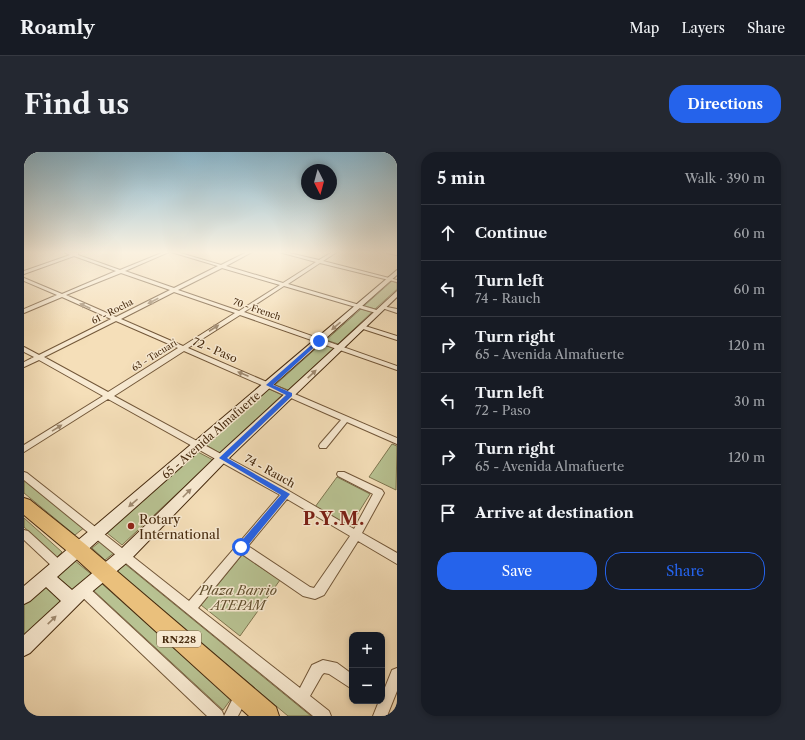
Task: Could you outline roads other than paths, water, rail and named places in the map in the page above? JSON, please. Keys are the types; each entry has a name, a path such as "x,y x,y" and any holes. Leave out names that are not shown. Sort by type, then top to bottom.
{"highway":[{"name":"RN228","path":"24,505 79,550 267,716"}],"main road":[{"name":"65 - Avenida Almafuerte","path":"24,596 79,550 358,306 394,278"},
{"name":"65 - Avenida Almafuerte","path":"24,647 83,590 124,555 222,458 362,326 381,310 397,293"},
{"path":"47,577 72,601"}],"street":[{"path":"24,311 103,278"},
{"name":"70 - French","path":"141,278 397,368"},
{"name":"61 - Rocha","path":"24,365 197,278"},
{"path":"264,278 358,306 397,311"},
{"name":"63 - Tacuarí","path":"24,449 292,278"},
{"name":"72 - Paso","path":"24,279 397,441"},
{"path":"362,326 397,338"},
{"name":"74 - Rauch","path":"24,349 286,494 397,559"},
{"path":"322,446 346,418"},
{"path":"241,547 308,592 315,594 320,591 356,535 379,493 341,474"},
{"path":"24,475 191,607 324,716"},
{"path":"191,607 286,494"},
{"path":"24,534 59,566"},
{"path":"83,590 217,716"},
{"path":"302,698 317,670 324,666 332,668 349,680"},
{"path":"382,707 397,675"},
{"path":"231,716 242,694"}],"place":[{"name":"Rotary International","path":"131,526"}],"district":[{"name":"P.Y.M.","path":"334,519"}],"park label":[{"name":"Plaza Barrio ATEPAM","path":"238,598"}]}
